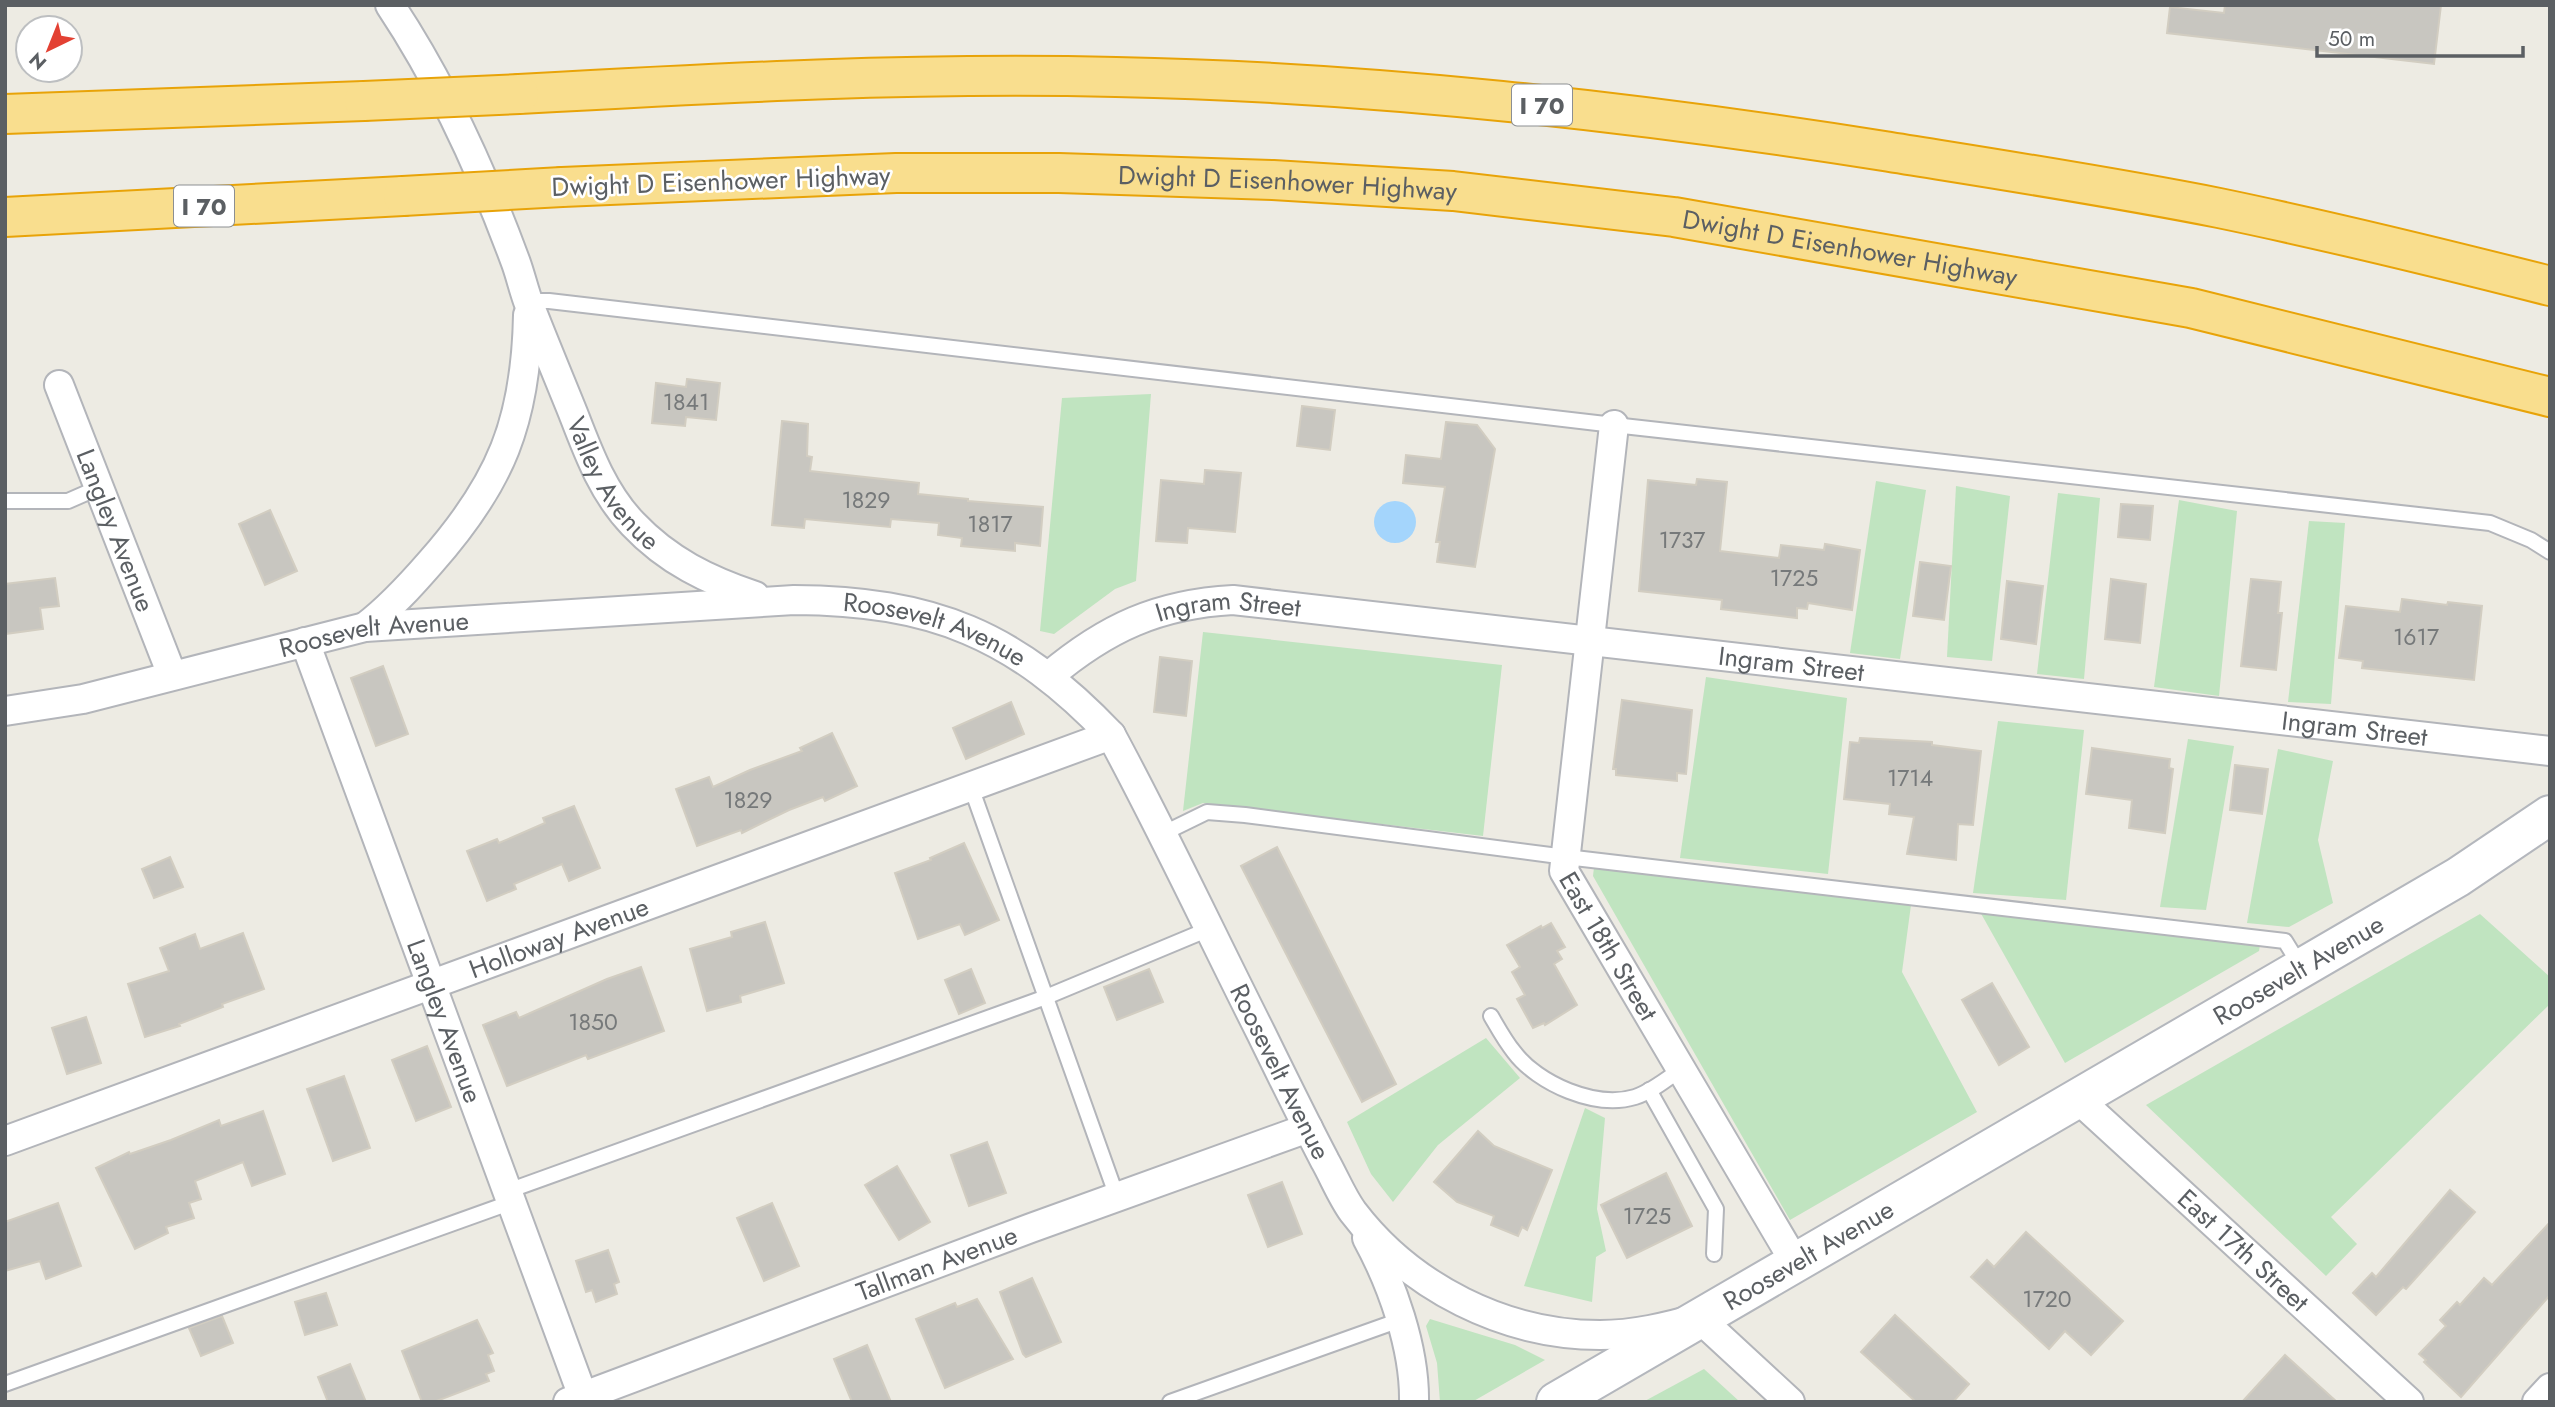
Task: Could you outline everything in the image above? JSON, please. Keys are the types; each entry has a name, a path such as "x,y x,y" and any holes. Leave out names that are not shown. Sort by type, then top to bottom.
{"highway":[{"name":"I 70","path":"5,114 364,101 720,83 982,75 1237,81 1507,101 1744,129 2125,191 2304,226 2550,286"},
{"name":"Dwight D Eisenhower Highway","path":"5,217 562,187 896,173 1059,173 1297,181 1453,191 1674,217 2191,308 2550,397"}],"street":[{"name":"Valley Avenue","path":"390,5 413,42 467,145 590,457 608,492 632,523 672,558 705,578 768,600"},
{"name":"Valley Avenue","path":"365,627 398,598 434,558 490,482 510,435 521,398 527,360 528,301"},
{"name":"Langley Avenue","path":"59,385 172,676"},
{"name":"East 18th Street","path":"1614,425 1564,871 1796,1264"},
{"name":"Roosevelt Avenue","path":"5,711 83,699 365,627 768,600 837,600 915,611 953,623 1002,645 1049,676 1087,709 1111,735 1352,1211 1377,1239 1414,1273 1446,1294 1516,1323 1578,1334 1603,1335 1654,1329 1699,1318 2458,877 2550,815"},
{"name":"Ingram Street","path":"1049,676 1083,649 1130,622 1168,609 1208,601 1233,600 2550,751"},
{"name":"Langley Avenue","path":"305,642 510,1196 579,1400"},
{"name":"Holloway Avenue","path":"5,1141 1111,735"},
{"name":"East 17th Street","path":"2078,1099 2409,1402"},
{"name":"Tallman Avenue","path":"579,1400 1308,1128"},
{"path":"1352,1211 1378,1257 1400,1320 1407,1346 1414,1402"},
{"path":"1556,1402 1699,1318 1790,1402"},
{"path":"2537,1402 2550,1388"}],"lane":[{"path":"528,301 549,301 1614,425 2490,523 2531,540 2550,552"},
{"path":"5,501 68,500 100,488"},
{"path":"971,787 1117,1198"},
{"path":"1162,834 1208,812 1245,815 1566,857 2285,941 2301,968"},
{"path":"5,1384 1046,997 1209,929"},
{"path":"1491,1016 1515,1054 1531,1069 1572,1094 1604,1100 1634,1097 1681,1069"},
{"path":"1649,1090 1716,1209 1714,1254"},
{"path":"1170,1402 1400,1320"}],"green space":[{"path":"1151,394 1136,581 1115,589 1054,634 1040,631 1062,398"},
{"path":"1876,481 1926,490 1900,659 1850,653"},
{"path":"1956,486 2010,496 1992,661 1947,657"},
{"path":"2058,493 2100,498 2084,679 2037,674"},
{"path":"2179,500 2237,511 2219,696 2154,687"},
{"path":"2309,521 2345,523 2331,704 2288,702"},
{"path":"1203,632 1502,665 1483,836 1203,803 1183,811"},
{"path":"1706,677 1847,698 1828,874 1680,858"},
{"path":"1998,721 2084,730 2066,900 1973,893"},
{"path":"2188,739 2234,746 2206,910 2160,907"},
{"path":"2278,749 2333,761 2318,840 2333,903 2289,927 2247,923"},
{"path":"1594,867 1911,905 1902,972 1977,1112 1790,1220 1593,876"},
{"path":"1979,910 2260,945 2259,951 2065,1063"},
{"path":"2480,914 2550,977 2550,1004 2331,1217 2357,1244 2326,1276 2146,1105"},
{"path":"1486,1038 1520,1078 1438,1145 1393,1202 1371,1174 1347,1122"},
{"path":"1585,1108 1605,1118 1597,1209 1606,1251 1596,1257 1592,1302 1524,1286"},
{"path":"1430,1319 1515,1345 1545,1360 1472,1402 1440,1402 1437,1363 1426,1326"},
{"path":"1704,1369 1740,1402 1643,1402"}],"water":[{"path":"1395,501 1410,507 1416,522 1410,537 1395,543 1380,537 1374,522 1380,507"}],"building":[{"path":"2225,5 2441,5 2434,64 2167,33 2170,7 2224,13"},
{"path":"687,379 720,383 716,420 686,417 685,426 652,423 656,383 686,387"},
{"path":"1302,406 1335,410 1330,450 1297,446"},
{"path":"782,421 808,424 807,456 812,457 810,471 919,483 918,494 1043,507 1040,546 1015,543 1015,551 961,546 962,538 938,535 939,523 891,519 890,527 805,519 804,528 772,525"},
{"path":"1446,422 1477,425 1495,449 1475,567 1437,562 1440,542 1436,542 1445,487 1403,483 1406,455 1441,459"},
{"path":"1205,470 1241,473 1235,532 1188,528 1187,543 1156,541 1161,480 1204,484"},
{"path":"1697,479 1727,482 1720,551 1779,558 1781,545 1824,550 1825,544 1860,550 1852,610 1808,603 1807,609 1797,608 1797,618 1721,609 1722,600 1639,591 1648,480 1696,485"},
{"path":"2121,504 2153,506 2150,540 2118,537"},
{"path":"270,510 297,571 265,585 239,524"},
{"path":"1920,562 1951,566 1944,620 1913,616"},
{"path":"55,578 59,606 40,608 43,629 5,634 5,584"},
{"path":"2111,579 2146,584 2140,643 2105,639"},
{"path":"2251,579 2281,582 2278,613 2282,613 2276,670 2241,666"},
{"path":"2007,581 2043,586 2036,644 2001,639"},
{"path":"2402,599 2482,606 2474,680 2362,668 2363,661 2339,658 2346,606 2400,612"},
{"path":"1160,657 1192,661 1186,716 1154,712"},
{"path":"383,666 408,734 376,746 351,678"},
{"path":"1622,700 1692,710 1686,774 1677,773 1677,781 1616,775 1616,769 1613,769"},
{"path":"1011,702 1024,734 966,759 953,728"},
{"path":"832,733 857,786 825,801 823,797 789,810 742,833 741,830 697,846 676,789 709,777 713,787 802,751 800,748"},
{"path":"1860,738 1932,742 1932,745 1981,751 1973,825 1958,824 1956,860 1907,854 1914,817 1889,814 1890,804 1844,799 1850,742 1859,743"},
{"path":"2092,748 2170,759 2169,768 2173,769 2165,833 2129,828 2132,800 2086,794"},
{"path":"2235,765 2268,769 2262,814 2230,810"},
{"path":"574,806 600,868 569,881 562,864 514,884 516,889 487,901 467,851 497,839 499,843 545,823 543,818"},
{"path":"964,843 999,920 965,935 960,924 918,939 895,873 931,860 930,858"},
{"path":"1277,847 1396,1084 1362,1102 1241,866"},
{"path":"170,857 183,887 154,898 142,869"},
{"path":"765,922 784,983 740,996 741,1002 707,1011 690,949 732,937 731,932"},
{"path":"1551,923 1565,947 1557,951 1562,959 1554,964 1577,1005 1545,1025 1544,1023 1533,1028 1517,999 1525,995 1512,972 1520,967 1507,945"},
{"path":"243,933 264,989 222,1004 223,1007 179,1024 180,1026 145,1037 128,984 169,971 160,948 195,934 200,949"},
{"path":"641,967 664,1031 588,1059 586,1055 507,1086 483,1025 516,1012 519,1018"},
{"path":"971,969 985,1003 959,1014 945,980"},
{"path":"1149,969 1163,1002 1117,1020 1104,987"},
{"path":"1992,983 2029,1047 1999,1065 1962,1000"},
{"path":"86,1017 101,1063 67,1074 52,1028"},
{"path":"427,1046 451,1107 416,1121 392,1060"},
{"path":"344,1076 370,1148 333,1161 307,1089"},
{"path":"263,1111 285,1174 252,1186 243,1162 195,1181 201,1199 189,1203 194,1218 166,1227 168,1233 135,1249 96,1168 129,1152 130,1154 171,1140 219,1120 221,1126"},
{"path":"1478,1131 1494,1146 1552,1170 1527,1230 1522,1227 1518,1236 1491,1225 1494,1216 1457,1202 1434,1182"},
{"path":"987,1142 1006,1193 969,1206 951,1155"},
{"path":"897,1166 930,1222 899,1240 865,1185"},
{"path":"1666,1173 1692,1226 1627,1258 1601,1205"},
{"path":"1282,1182 1302,1234 1268,1247 1248,1195"},
{"path":"2450,1190 2475,1212 2406,1289 2403,1287 2376,1315 2353,1293 2372,1273 2376,1277"},
{"path":"58,1203 81,1266 46,1279 40,1261 5,1271 5,1222"},
{"path":"772,1203 799,1266 764,1281 737,1218"},
{"path":"2550,1222 2550,1295 2461,1397 2419,1354 2446,1326 2440,1320 2457,1302 2460,1305 2484,1278 2492,1285"},
{"path":"2026,1232 2123,1321 2091,1355 2065,1331 2049,1349 1971,1277 1987,1260 1994,1267"},
{"path":"608,1250 619,1282 614,1284 617,1294 596,1302 592,1290 586,1292 576,1261"},
{"path":"1032,1278 1061,1342 1026,1357 1000,1292"},
{"path":"326,1293 337,1325 305,1335 295,1302"},
{"path":"977,1299 1013,1359 945,1388 916,1319 955,1303 957,1307"},
{"path":"1895,1315 1969,1384 1953,1402 1916,1402 1861,1352"},
{"path":"222,1316 233,1343 201,1356 189,1328"},
{"path":"477,1320 493,1353 488,1355 494,1371 486,1374 489,1381 434,1402 422,1402 402,1351"},
{"path":"867,1345 891,1402 852,1402 834,1359"},
{"path":"2285,1355 2337,1402 2242,1402"},
{"path":"350,1364 366,1402 328,1402 318,1377"}]}
